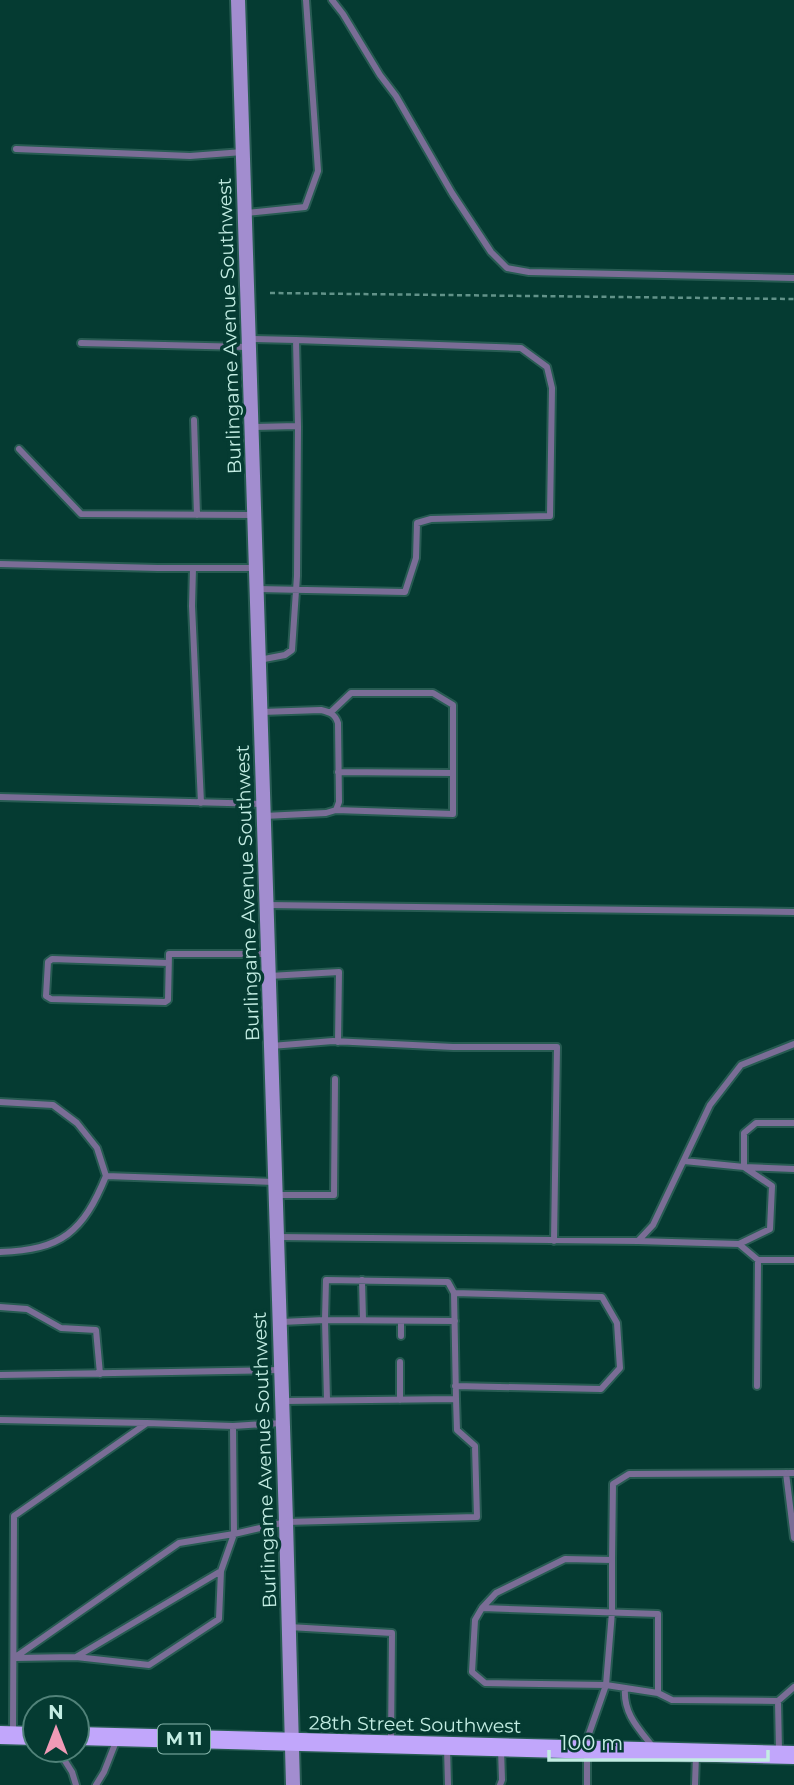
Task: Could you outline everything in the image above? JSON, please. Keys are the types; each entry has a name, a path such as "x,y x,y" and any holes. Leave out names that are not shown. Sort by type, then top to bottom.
{"main road":[{"name":"28th Street Southwest","path":"91,1737 786,1755"}],"street":[{"name":"Burlingame Avenue Southwest","path":"238,0 293,1785"}],"lane":[{"path":"245,214 304,207 318,171 306,0"},
{"path":"334,1 396,96 452,192 491,252 507,268 529,272 794,278"},
{"path":"16,149 190,156 243,152"},
{"path":"259,660 285,655 292,650 294,589 297,576 296,340"},
{"path":"81,342 249,343 296,340 456,344 522,348 547,367 552,388 550,516 432,519 417,523 416,558 405,592 257,589"},
{"path":"194,420 197,515"},
{"path":"252,426 298,426"},
{"path":"19,449 81,514 254,515"},
{"path":"0,564 256,568"},
{"path":"193,568 192,607 201,803"},
{"path":"0,797 201,803 326,813 336,810 453,814 453,705 433,693 351,693 331,712"},
{"path":"261,712 321,710 331,712 336,717 339,802 336,810"},
{"path":"338,772 453,773"},
{"path":"267,905 794,912"},
{"path":"168,963 51,959 48,962 47,996 51,999 165,1002 168,1000 170,954 268,954"},
{"path":"269,976 339,972 338,1042"},
{"path":"271,1046 338,1042 557,1047 554,1241"},
{"path":"638,1241 653,1224 710,1105 741,1066 794,1044"},
{"path":"106,1176 334,1195 335,1079"},
{"path":"0,1102 53,1105 78,1123 97,1148 106,1176 96,1200 81,1223 56,1243 28,1251 0,1252"},
{"path":"744,1167 744,1133 757,1123 794,1122"},
{"path":"684,1161 794,1169"},
{"path":"276,1237 739,1244 770,1229 772,1186 744,1167"},
{"path":"739,1244 758,1260 794,1260"},
{"path":"757,1386 758,1260"},
{"path":"13,1658 179,1542 234,1534 286,1522 477,1517 475,1446 457,1430 454,1293 448,1282 326,1280 327,1400"},
{"path":"362,1280 363,1320"},
{"path":"454,1293 602,1297 617,1323 620,1368 601,1389 456,1386"},
{"path":"0,1307 27,1308 61,1328 96,1330 100,1374"},
{"path":"401,1321 401,1336"},
{"path":"279,1322 454,1321"},
{"path":"400,1362 400,1400"},
{"path":"0,1375 280,1370"},
{"path":"281,1401 456,1399"},
{"path":"0,1420 233,1426 282,1423"},
{"path":"6,1735 13,1658 14,1517 147,1423"},
{"path":"13,1658 76,1657 149,1665 219,1619 221,1570 234,1534 233,1426"},
{"path":"587,1785 585,1749 606,1685 612,1612 613,1484 629,1474 790,1473 794,1538"},
{"path":"612,1560 565,1559 496,1593 475,1620 472,1672 485,1683 606,1685 658,1693 672,1700 778,1701 794,1687"},
{"path":"76,1657 221,1570"},
{"path":"482,1608 658,1614 658,1693"},
{"path":"289,1627 392,1633 391,1745"},
{"path":"625,1688 624,1697 630,1719 656,1751"},
{"path":"778,1701 786,1755"},
{"path":"96,1785 118,1737"},
{"path":"447,1746 448,1785"},
{"path":"500,1785 501,1748"},
{"path":"695,1785 696,1752"},
{"path":"67,1764 76,1785"}],"path":[{"path":"270,293 794,299"}]}
